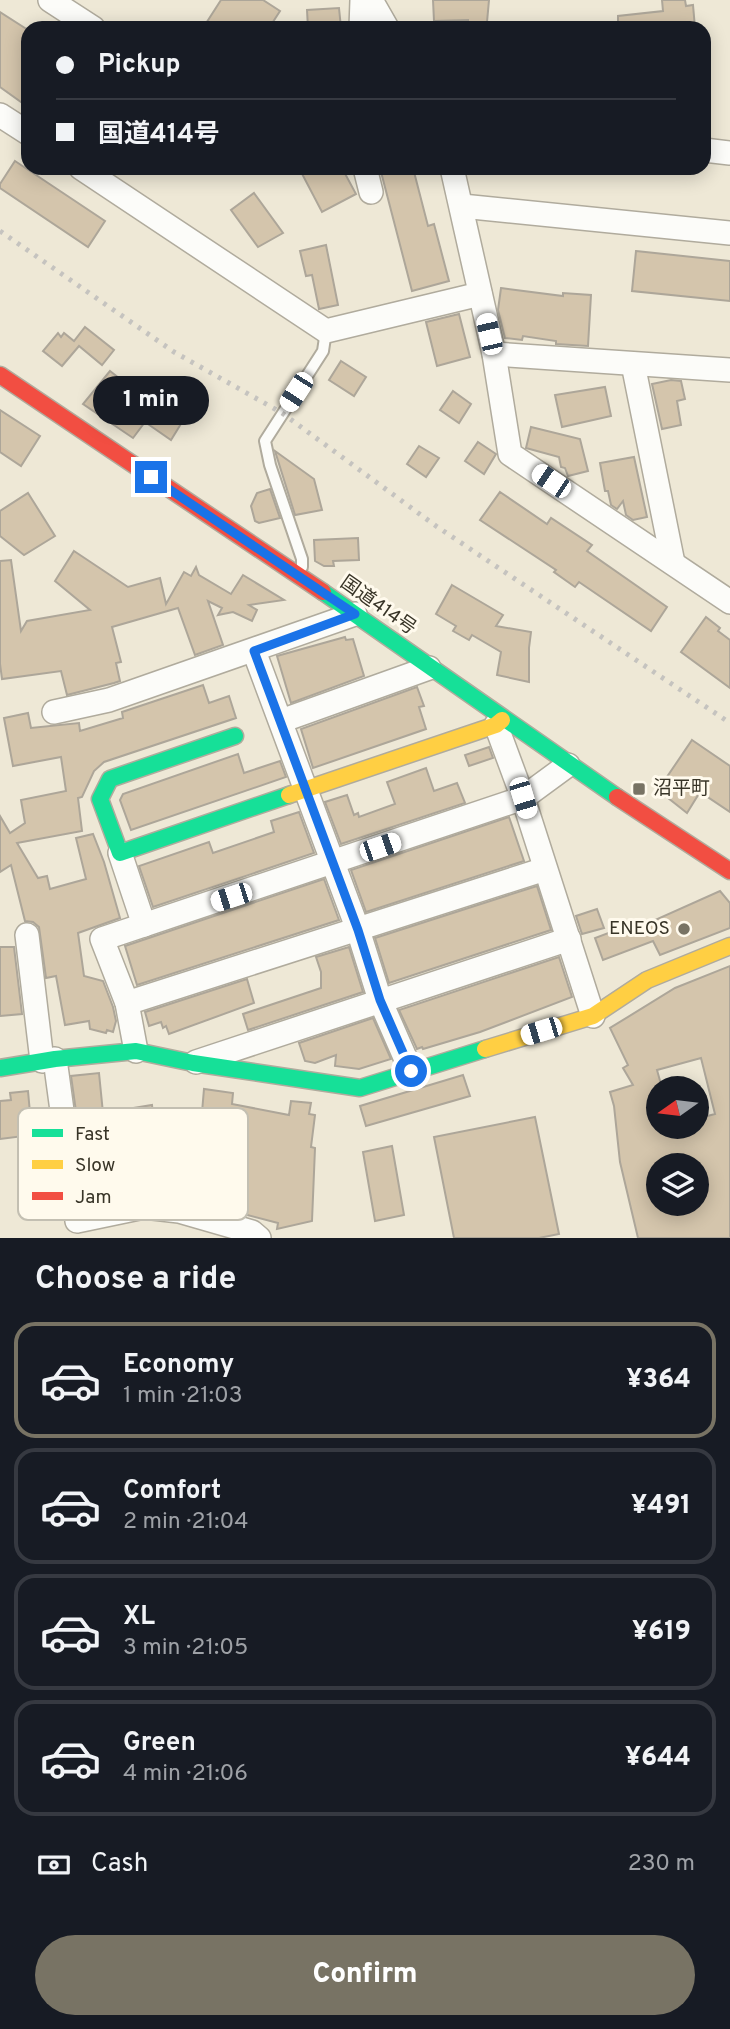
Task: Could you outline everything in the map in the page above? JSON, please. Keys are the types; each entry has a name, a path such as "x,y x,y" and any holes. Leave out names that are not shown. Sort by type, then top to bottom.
{"main road":[{"name":"国道414号","path":"0,375 355,614 499,723 730,871"},
{"path":"235,736 110,779 100,799 120,853 499,723"},
{"path":"0,1068 136,1051 193,1063 360,1088 593,1016 647,980 730,946"}],"street":[{"path":"50,0 85,15"},
{"path":"361,21 362,0"},
{"path":"371,0 383,21"},
{"path":"0,115 21,128"},
{"path":"711,151 730,153"},
{"path":"91,175 326,331 480,294"},
{"path":"367,175 371,192"},
{"path":"454,175 494,354 510,454 730,602"},
{"path":"462,206 730,233"},
{"path":"494,354 730,370"},
{"path":"633,364 673,563"},
{"path":"54,712 109,700 355,614"},
{"path":"254,651 358,930 380,1000 411,1071"},
{"path":"281,721 429,668"},
{"path":"499,723 593,1016"},
{"path":"136,1051 127,1003 102,939 523,798 568,765"},
{"path":"120,853 144,925"},
{"path":"127,1003 545,869"},
{"path":"27,935 57,1108"},
{"path":"193,1063 569,939"},
{"path":"212,1220 252,1231 259,1238"}],"lane":[{"path":"302,579 302,559 270,464 265,441 323,351 326,331"}],"building":[{"path":"221,0 263,0 280,11 274,21 208,21"},
{"path":"433,0 489,0 487,21 434,21"},
{"path":"662,0 685,0 686,6 693,5 694,21 618,21 618,16 663,11"},
{"path":"339,8 340,21 308,21 307,10"},
{"path":"0,12 21,26 21,102 0,87"},
{"path":"15,161 21,165 21,175 36,175 105,221 88,247 0,188"},
{"path":"303,175 346,175 356,194 322,212"},
{"path":"382,175 415,175 428,226 434,224 449,281 412,291"},
{"path":"254,193 283,233 258,247 231,210"},
{"path":"326,245 338,305 319,309 312,275 306,276 300,251"},
{"path":"636,251 730,261 730,301 632,291"},
{"path":"501,288 563,296 563,293 591,295 588,346 556,344 556,341 523,336 522,340 505,338 498,310"},
{"path":"459,314 470,357 437,366 426,322"},
{"path":"85,327 114,350 102,365 79,346 62,366 43,351 58,333 61,337 64,333 74,341"},
{"path":"341,361 366,377 354,396 329,380"},
{"path":"110,371 152,404 162,390 165,392 170,385 195,401 182,418 184,419 171,440 145,422 133,438 83,404"},
{"path":"681,381 685,399 677,401 681,425 662,429 652,384"},
{"path":"605,387 611,416 562,427 555,395"},
{"path":"453,391 471,404 459,423 440,410"},
{"path":"0,410 40,436 21,466 0,452"},
{"path":"531,427 580,439 588,471 568,476 565,468 561,467 559,457 526,448"},
{"path":"478,442 496,454 484,474 465,461"},
{"path":"419,446 439,458 426,477 407,464"},
{"path":"275,451 314,479 322,510 295,515"},
{"path":"634,457 647,517 633,520 626,515 623,501 617,509 611,505 608,491 605,491 600,463"},
{"path":"270,489 280,518 259,523 255,521 251,506 257,493"},
{"path":"500,492 547,524 551,518 592,545 587,551 667,607 651,631 579,582 575,587 554,572 556,570 480,520"},
{"path":"28,493 55,536 24,555 0,536 0,511"},
{"path":"358,538 359,560 333,561 334,566 324,566 315,561 314,540"},
{"path":"74,551 128,587 160,578 166,604 184,572 191,576 196,567 199,575 231,594 243,575 284,600 249,605 257,610 252,621 233,612 218,615 222,608 208,601 223,645 195,655 178,608 112,627 121,662 116,663 120,681 114,683 67,695 61,671 2,679 0,561 11,560 21,631 27,621 90,610 55,581"},
{"path":"452,585 503,615 496,626 531,632 529,682 497,675 501,652 472,635 469,640 453,631 456,626 436,614"},
{"path":"706,617 730,640 730,688 681,652"},
{"path":"345,637 346,640 353,639 364,676 291,703 277,656"},
{"path":"203,685 209,703 229,696 236,718 104,762 94,771 82,797 78,798 82,831 17,843 38,878 47,876 50,889 86,879 76,838 93,834 120,918 78,933 84,976 103,981 116,1021 113,1032 90,1029 89,1021 65,1025 56,976 46,978 39,927 33,922 25,921 11,865 0,872 0,816 10,833 25,823 21,800 66,791 61,757 13,766 4,718 28,713 31,728 79,723 80,731 123,718 122,712"},
{"path":"417,687 424,706 419,707 426,729 313,768 301,729"},
{"path":"692,740 730,766 730,812 700,792 687,813 658,790"},
{"path":"489,747 493,758 469,766 465,755"},
{"path":"238,754 244,773 280,761 286,777 131,830 120,800 123,794"},
{"path":"426,768 434,791 457,783 465,803 341,844 325,802 347,795 354,815 358,813 359,817 395,804 387,782"},
{"path":"299,812 314,853 153,907 139,866 209,842 213,853 274,832 271,821"},
{"path":"509,817 524,861 366,912 351,870"},
{"path":"324,879 339,920 137,985 125,946"},
{"path":"537,886 551,930 389,983 375,938"},
{"path":"720,891 730,903 730,928 660,955 653,941 603,960 595,938 640,921 642,926"},
{"path":"597,909 604,928 582,934 576,916"},
{"path":"0,947 14,947 22,1014 0,1016"},
{"path":"349,947 363,992 248,1030 243,1014 321,988 321,972 316,957"},
{"path":"559,957 572,997 480,1032 417,1049 399,1010"},
{"path":"730,966 730,1238 638,1238 620,1162 610,1092 633,1085 623,1068 628,1065 610,1028 675,988"},
{"path":"247,979 254,1003 169,1034 161,1022 149,1026 145,1012"},
{"path":"373,1018 391,1059 359,1069 335,1066 336,1055 315,1063 305,1061 299,1043"},
{"path":"99,1073 102,1108 76,1108 71,1076"},
{"path":"463,1075 470,1096 366,1126 360,1106"},
{"path":"204,1089 233,1093 232,1104 289,1115 291,1101 311,1103 309,1114 315,1115 311,1147 315,1148 312,1221 277,1229 278,1223 248,1215 248,1108 202,1108"},
{"path":"28,1091 30,1108 18,1108 18,1137 0,1139 0,1101 11,1100 10,1093"},
{"path":"535,1117 559,1234 539,1238 454,1238 434,1137"},
{"path":"392,1146 404,1215 375,1221 363,1152"}],"railway":[{"path":"0,231 174,352 282,413 436,526 730,723"}],"traffic: fast":[{"path":"323,592 617,797"},
{"path":"235,736 110,779 100,799 120,853 289,795"},
{"path":"0,1068 55,1059 136,1051 193,1063 360,1088 485,1049"}],"traffic: slow":[{"path":"289,795 496,725 502,720"},
{"path":"485,1049 593,1016 647,980 730,946"}],"traffic: jam":[{"path":"0,375 323,592"},
{"path":"617,797 730,871"}],"place":[{"name":"沼平町","path":"639,789"},
{"name":"ENEOS","path":"684,929"}],"route":[{"path":"151,477 355,614 254,651 358,930 380,1000 411,1071"}]}
